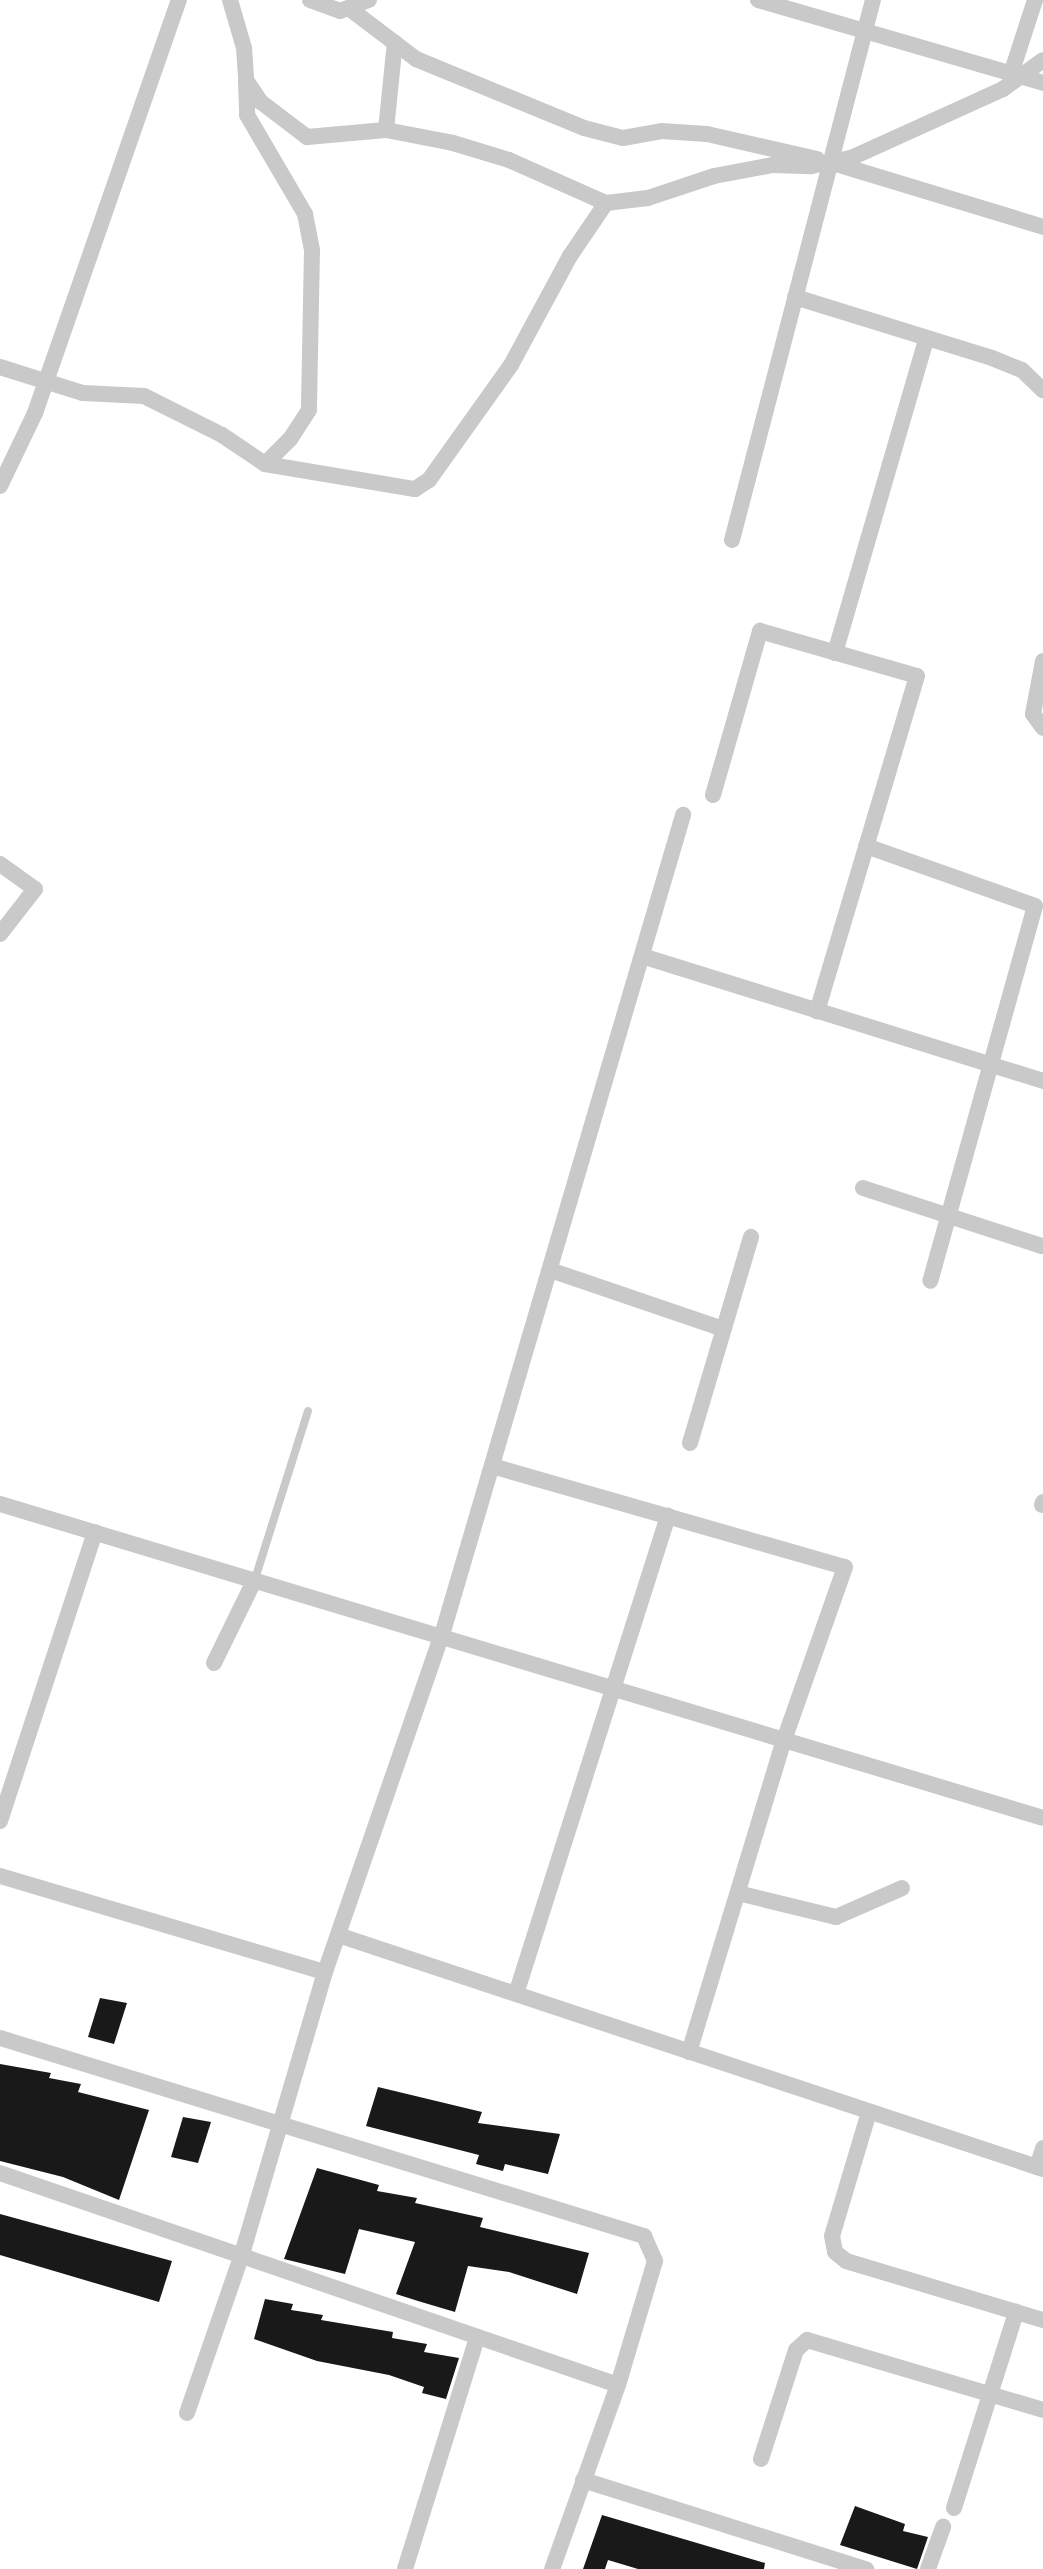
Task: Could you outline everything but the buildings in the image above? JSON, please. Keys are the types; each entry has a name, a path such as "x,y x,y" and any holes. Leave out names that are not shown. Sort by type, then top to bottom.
{"street":[{"path":"0,486 45,385 179,0"},
{"path":"230,0 244,48 247,115 305,214 312,250 309,410 290,439 265,464"},
{"path":"310,0 340,11 369,0"},
{"path":"758,0 1043,83"},
{"path":"732,540 873,0"},
{"path":"1016,75 1035,0"},
{"path":"350,9 416,59 584,128 623,138 661,131 707,134 829,160 1043,227"},
{"path":"386,130 395,42"},
{"path":"246,80 261,102 307,137 386,130 509,160 606,203 648,198 714,176 773,165 811,166 868,152 1043,60"},
{"path":"0,367 45,385 83,393 144,396 222,435 265,464 386,487 415,489 429,480 511,365 570,256 606,203"},
{"path":"795,297 1022,370 1043,390"},
{"path":"835,653 926,340"},
{"path":"713,795 760,631 917,676 817,1011"},
{"path":"1043,661 1033,714 1043,728"},
{"path":"187,2413 242,2254 325,1972 442,1635 683,815"},
{"path":"866,846 1035,906 930,1281"},
{"path":"0,864 35,889 0,934"},
{"path":"642,956 1043,1081"},
{"path":"863,1188 1042,1246"},
{"path":"690,1443 751,1237"},
{"path":"550,1270 723,1329"},
{"path":"492,1466 845,1567 783,1743 689,2052"},
{"path":"0,1504 442,1635 783,1743 1043,1818"},
{"path":"516,1994 668,1516"},
{"path":"0,1821 95,1532"},
{"path":"214,1663 255,1579"},
{"path":"0,1876 325,1972"},
{"path":"738,1893 836,1917 902,1888"},
{"path":"338,1935 1040,2168 1043,2148"},
{"path":"0,2038 281,2121 644,2236 655,2261 618,2385 552,2569"},
{"path":"869,2112 832,2236 835,2252 846,2261 1043,2320"},
{"path":"0,2173 618,2385"},
{"path":"954,2508 1016,2312"},
{"path":"405,2569 477,2338"},
{"path":"761,2459 796,2350 807,2340 1043,2410"},
{"path":"583,2480 866,2569"},
{"path":"928,2569 943,2527"}],"lane":[{"path":"255,1579 308,1411"}]}
